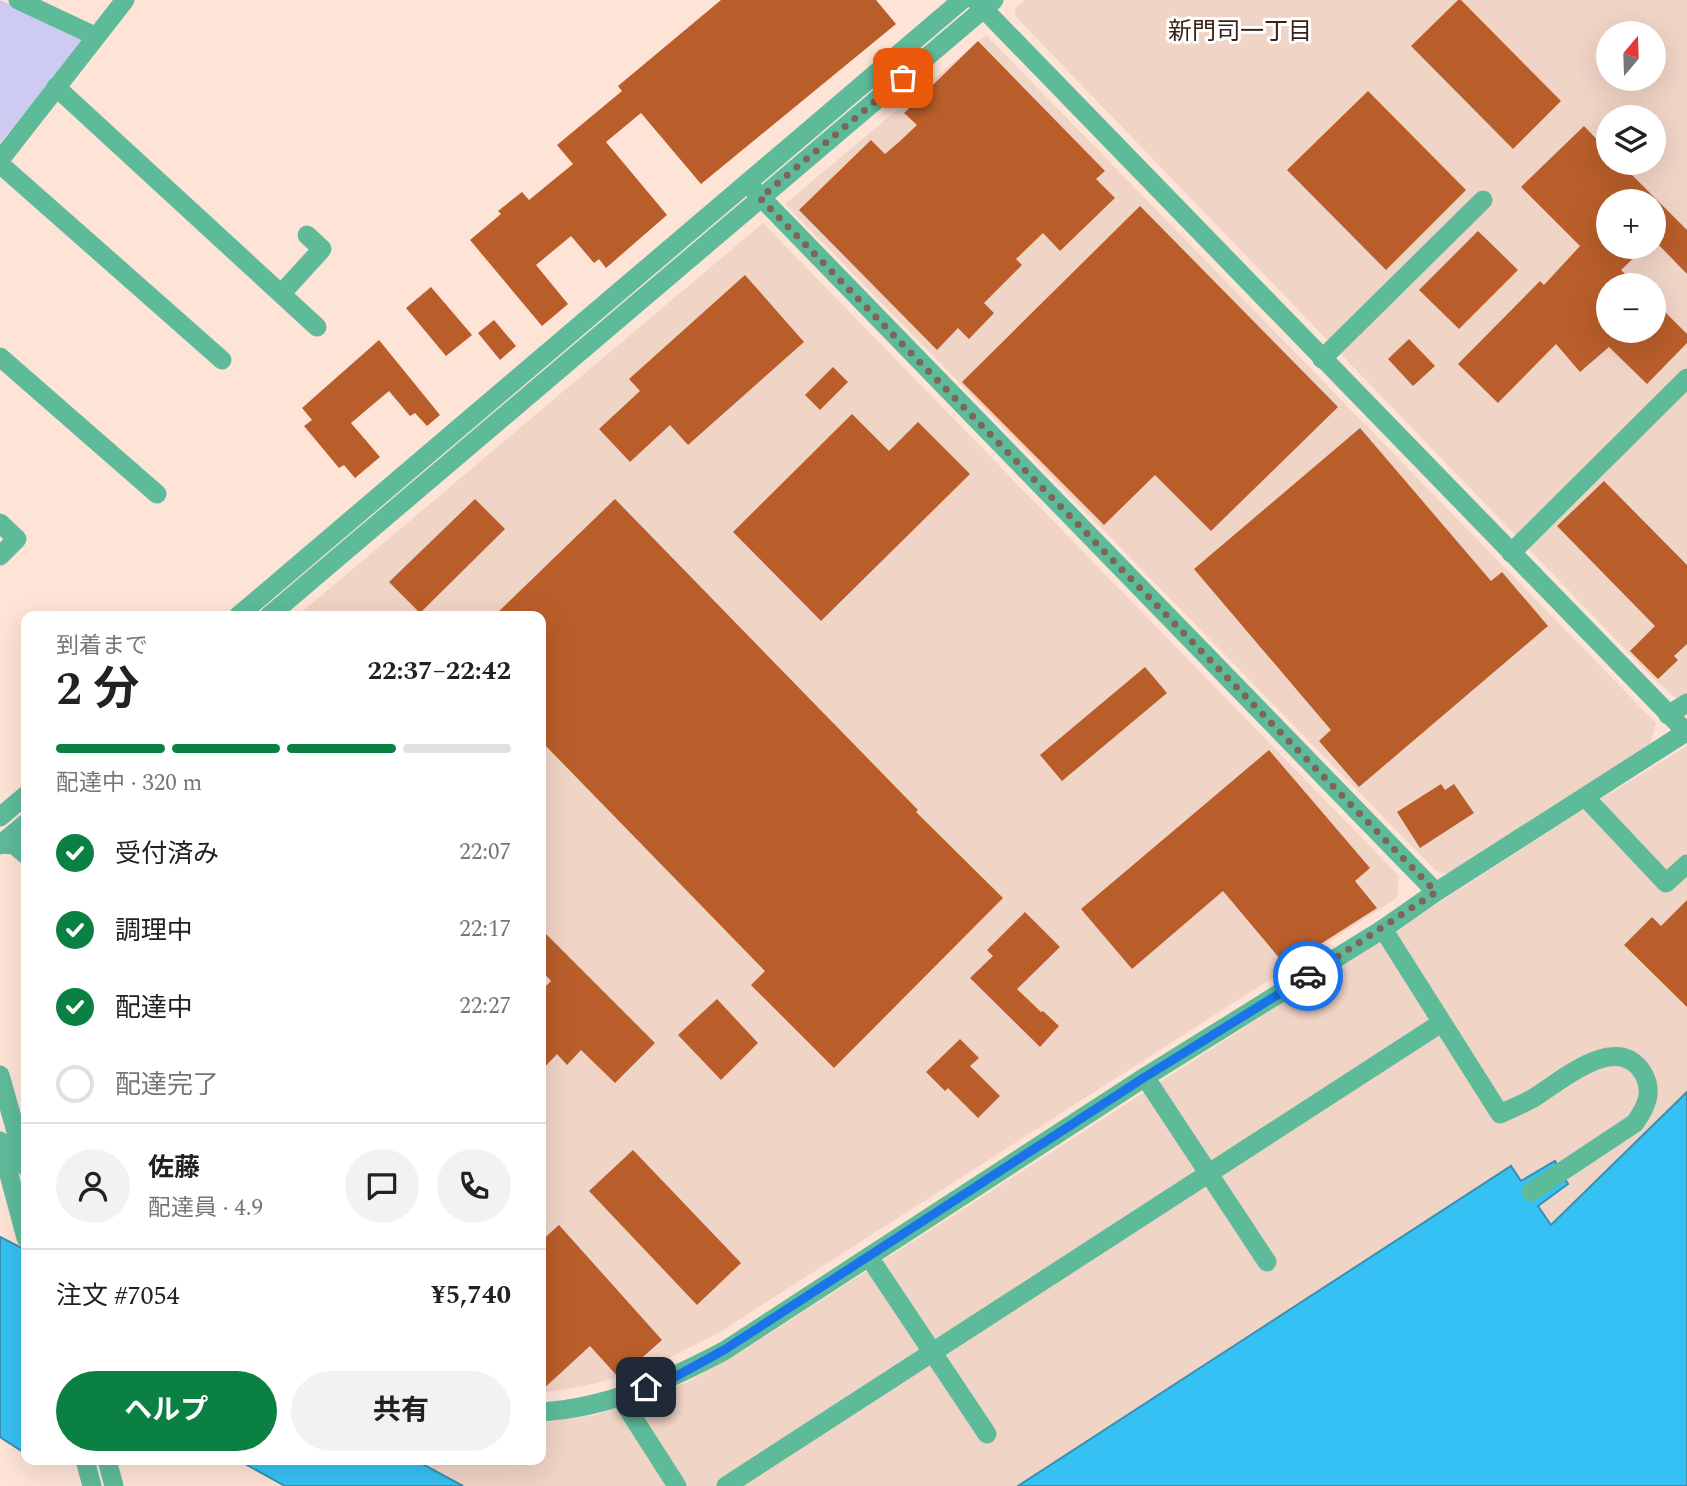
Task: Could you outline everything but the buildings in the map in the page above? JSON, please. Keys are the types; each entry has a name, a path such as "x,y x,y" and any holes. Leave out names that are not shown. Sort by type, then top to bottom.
{"street":[{"path":"18,0 96,36"},
{"path":"125,0 0,162 222,360"},
{"path":"275,611 754,191 962,0"},
{"path":"244,611 985,3 1322,359 1687,733 1436,892 1383,929 1145,1077 724,1350 673,1378 620,1397 562,1411 546,1412"},
{"path":"56,87 317,327"},
{"path":"754,191 1436,892"},
{"path":"1322,359 1483,200"},
{"path":"281,294 323,249 307,235"},
{"path":"0,357 157,494"},
{"path":"1511,553 1687,378"},
{"path":"0,523 17,539 0,556"},
{"path":"1668,715 1687,703"},
{"path":"1585,797 1666,883 1687,864"},
{"path":"0,817 21,799"},
{"path":"0,844 21,826"},
{"path":"0,844 14,845 21,851"},
{"path":"1383,929 1500,1114 1531,1100 1593,1060 1608,1056 1624,1059 1640,1068 1647,1080 1649,1094 1646,1106 1635,1123 1531,1192"},
{"path":"726,1486 1441,1023"},
{"path":"0,1074 21,1149"},
{"path":"1145,1077 1267,1262"},
{"path":"0,1142 21,1218"},
{"path":"869,1257 987,1434"},
{"path":"620,1397 677,1486"},
{"path":"86,1465 92,1486"},
{"path":"108,1465 114,1486"}],"shaded area":[{"path":"0,0 84,39 0,143"},
{"path":"1025,0 1687,0 1687,708 1651,676 1016,17 1015,8"},
{"path":"986,35 1656,723 1649,747 1448,874 1436,871 785,204"},
{"path":"763,223 1399,876 1397,898 720,1332 643,1371 546,1392 546,611 303,611"},
{"path":"1687,746 1687,1092 1550,1226 1538,1206 1555,1161 1521,1181 1511,1167 1018,1486 464,1486 425,1465 546,1465 546,1422 596,1415 686,1383 735,1356 1581,811"}],"water":[{"path":"1687,1092 1687,1486 1018,1486 1511,1166 1521,1181 1555,1161 1568,1184 1538,1206 1551,1225"},
{"path":"0,1237 21,1248 21,1451 0,1437"},
{"path":"247,1465 424,1465 463,1486 285,1486"}],"way so far":[{"path":"903,78 760,198 1436,892 1308,976"}],"district":[{"name":"新門司一丁目","path":"1240,31"}],"route":[{"path":"646,1387 673,1378 724,1350 1145,1077 1308,976"}]}
